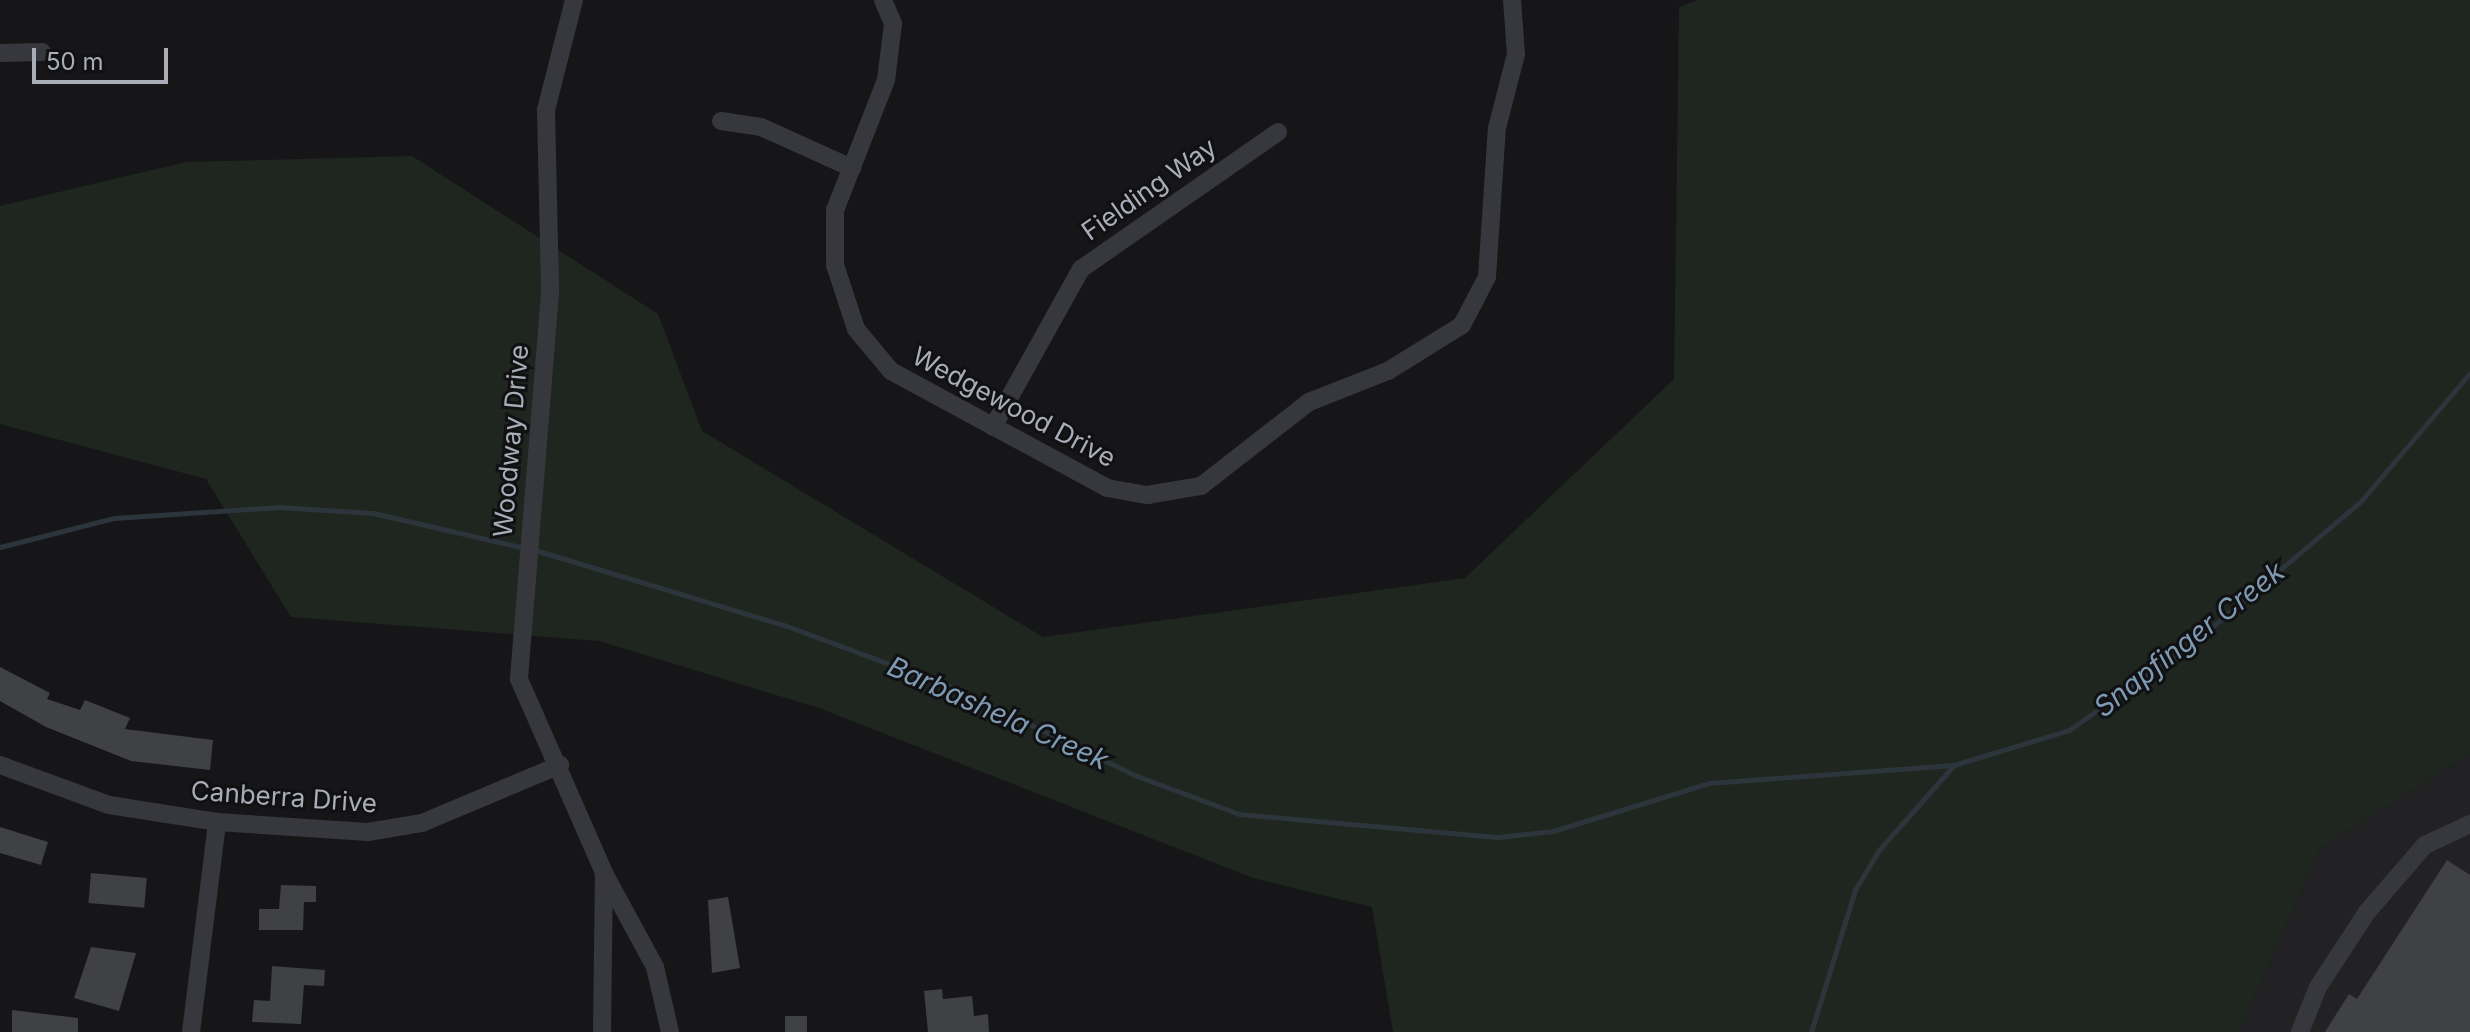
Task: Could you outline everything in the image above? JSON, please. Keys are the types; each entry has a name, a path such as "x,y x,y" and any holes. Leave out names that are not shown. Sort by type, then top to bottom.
{"street":[{"name":"Woodway Drive","path":"574,0 546,110 546,340 520,617 519,679 560,765 604,873 655,967 670,1032"},
{"name":"Wedgewood Drive","path":"883,0 893,24 886,80 835,210 835,265 856,329 891,371 1107,488 1147,495 1188,490 1254,449 1309,402 1388,371 1462,325 1487,277 1497,128 1516,54 1512,0"},
{"path":"0,53 42,52"},
{"path":"721,121 761,127 852,168"},
{"name":"Fielding Way","path":"993,427 1081,269 1278,132"},
{"name":"Canberra Drive","path":"0,765 82,798 217,822 396,829 465,808 560,765"},
{"path":"191,1032 217,822"},
{"path":"2300,1032 2318,987 2367,912 2425,845 2470,824"},
{"name":"Woodway Drive","path":"602,1032 604,873"}],"shaded area":[{"path":"1698,0 2470,0 2470,754 2320,848 2239,1032 1393,1032 1372,907 1253,878 819,708 599,641 291,617 206,479 0,424 0,206 186,162 412,156 658,314 702,431 1043,637 1465,578 1674,379 1679,7"},
{"path":"2470,754 2470,1032 2239,1032 2320,848"}],"building":[{"path":"0,667 50,693 47,699 80,710 85,700 130,718 125,729 213,740 210,770 131,761 46,727 0,701"},
{"path":"0,827 48,842 41,865 0,853"},
{"path":"2447,860 2470,875 2470,1032 2325,1032 2349,994 2357,999"},
{"path":"91,873 147,878 144,908 88,903"},
{"path":"281,885 316,886 316,902 304,902 303,930 259,930 259,909 279,909"},
{"path":"728,897 740,968 712,973 708,900"},
{"path":"91,947 136,953 119,1011 74,998"},
{"path":"272,966 325,970 324,986 304,985 301,1024 252,1022 254,1000 270,1001"},
{"path":"942,989 943,999 972,996 974,1016 988,1014 989,1032 928,1032 924,991"},
{"path":"12,1010 78,1018 78,1032 12,1032"},
{"path":"785,1016 807,1016 807,1032 785,1032"}],"waterway":[{"name":"Snapfinger Creek","path":"1811,1032 1855,890 1879,850 1954,765 2069,730 2192,644 2361,501 2470,373"},
{"name":"Barbashela Creek","path":"0,547 114,518 278,507 373,513 525,548"},
{"name":"Barbashela Creek","path":"535,550 784,625 952,687 1137,776 1239,814 1499,837 1553,831 1709,783 1954,765"}]}
